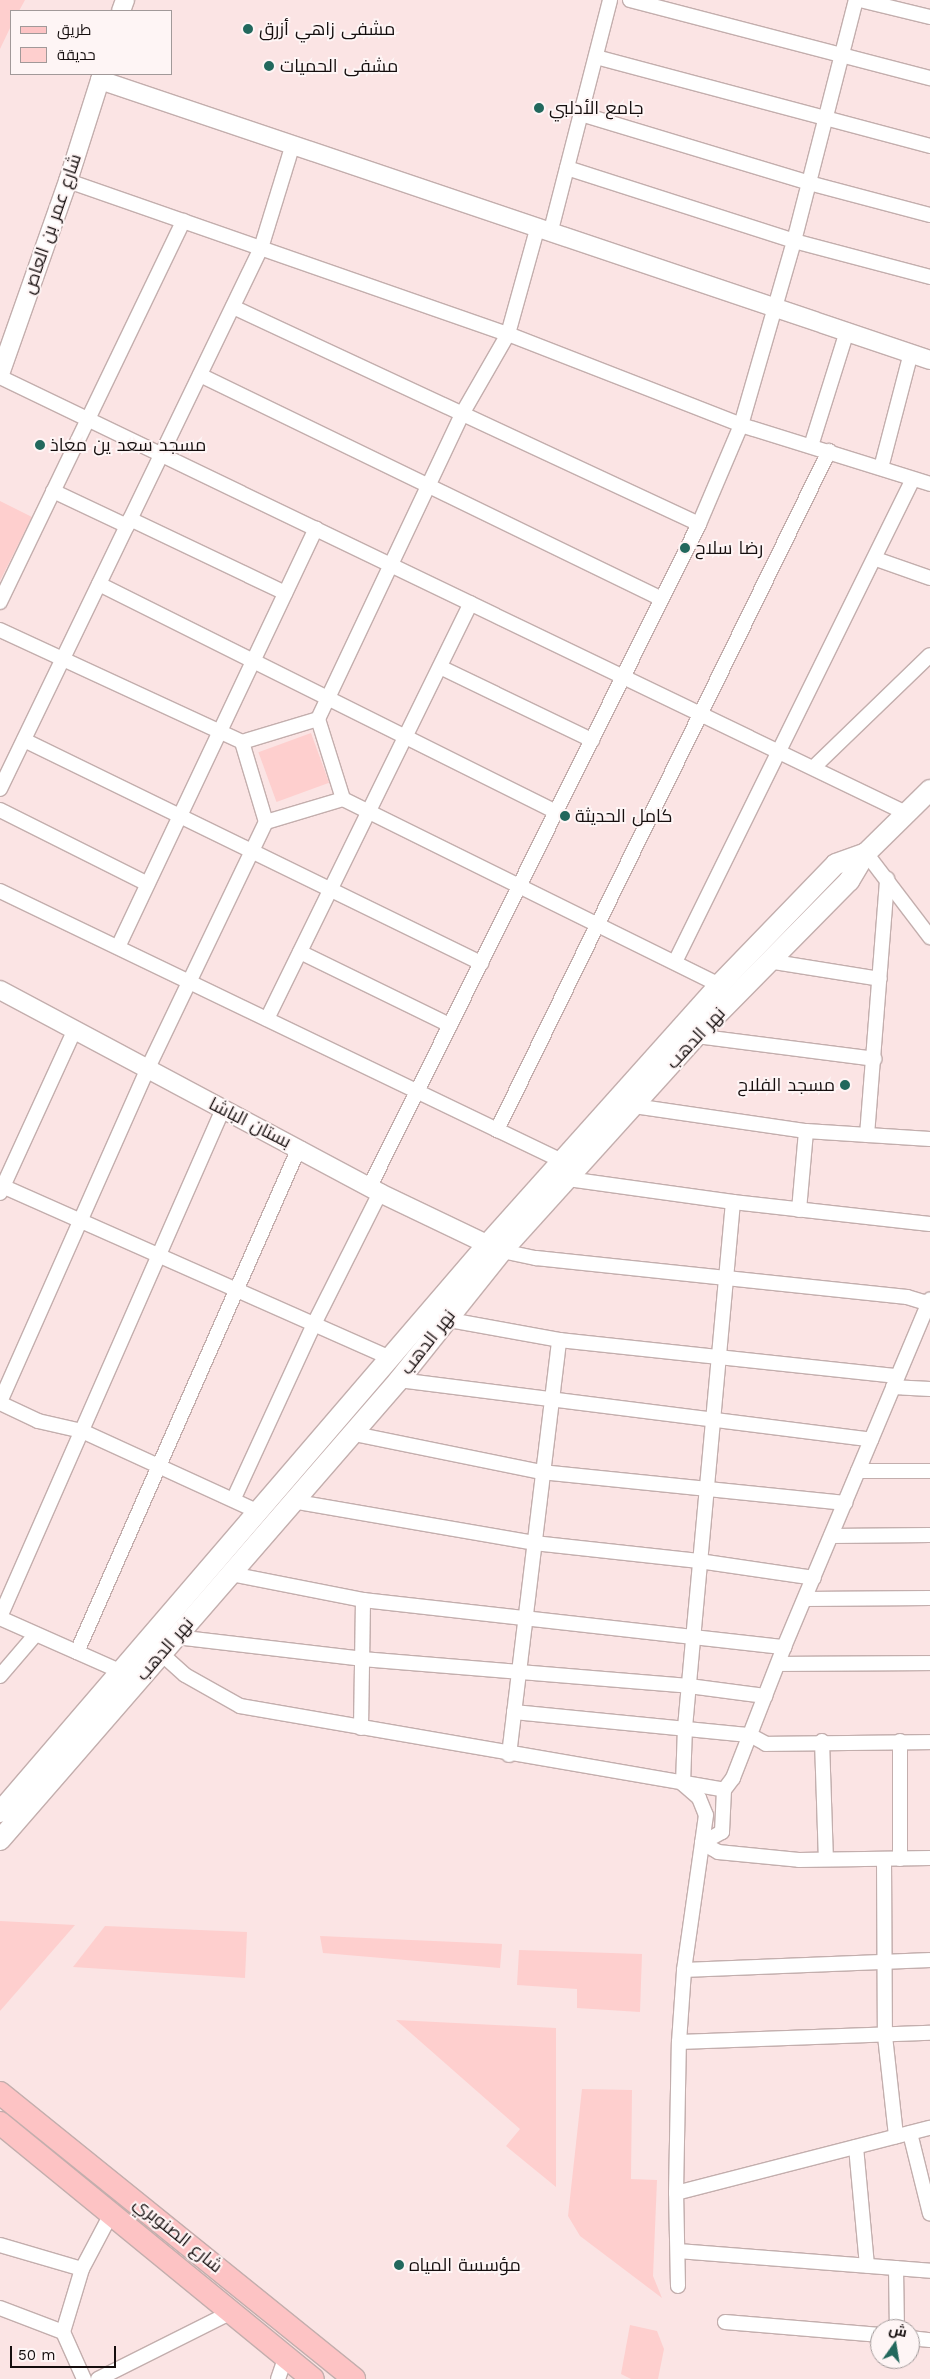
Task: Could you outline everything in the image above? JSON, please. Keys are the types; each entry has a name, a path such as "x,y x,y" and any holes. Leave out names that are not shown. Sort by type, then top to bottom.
{"main road":[{"name":"نهر الدهب","path":"565,1170 634,1106 696,1036 849,881 866,852 930,790"},
{"name":"نهر الدهب","path":"0,1840 155,1648 257,1511 390,1358 565,1170 719,985 836,864 866,852"},
{"name":"نهر الدهب","path":"0,1812 122,1672 155,1648 176,1637 350,1433 399,1380 494,1248"},
{"name":"شارع الصنوبري","path":"0,2093 354,2379"},
{"name":"شارع الصنوبري","path":"0,2124 313,2379"}],"street":[{"path":"343,799 318,719 462,414 508,334 544,228 567,168 610,0"},
{"path":"630,0 930,78"},
{"path":"234,1498 375,1189 417,1092 699,524 741,425 794,241 856,0"},
{"path":"860,0 930,17"},
{"path":"596,57 930,146"},
{"path":"101,77 930,360"},
{"name":"شارع عمر بن العاص","path":"0,375 68,181 101,77"},
{"path":"581,114 809,183 930,215"},
{"path":"0,789 261,248 293,144"},
{"path":"567,168 794,241 930,277"},
{"path":"68,181 508,334 741,425 930,484"},
{"path":"0,602 183,221"},
{"path":"233,308 699,524"},
{"path":"810,446 847,331"},
{"path":"881,468 911,354"},
{"path":"200,374 662,598"},
{"path":"0,375 906,813"},
{"path":"497,1130 702,713 828,451"},
{"path":"675,962 876,559 913,479"},
{"path":"53,491 129,522 285,593"},
{"path":"118,948 316,528"},
{"path":"876,559 930,578"},
{"path":"99,584 556,812"},
{"path":"267,1019 471,603"},
{"path":"0,630 242,742 318,719"},
{"path":"814,767 930,655"},
{"path":"440,668 592,740"},
{"path":"24,740 481,963"},
{"path":"242,742 266,822 188,981 147,1070 0,1403 38,1421 82,1431 234,1498 257,1511"},
{"path":"266,822 343,799 719,985"},
{"path":"0,810 148,884"},
{"path":"866,852 928,928"},
{"path":"867,1135 875,1059 887,879"},
{"path":"0,891 497,1130 565,1170 733,1202 930,1224"},
{"path":"300,952 450,1025"},
{"path":"768,961 880,979"},
{"name":"بستان الباشا","path":"0,990 147,1070 375,1189 494,1248"},
{"path":"74,1031 1,1188 80,1220 390,1358"},
{"path":"696,1036 875,1059"},
{"path":"634,1106 806,1131 930,1139"},
{"path":"122,1672 0,1617 223,1109"},
{"path":"799,1210 806,1131"},
{"path":"77,1652 298,1148"},
{"path":"683,1784 685,1727 695,1637 700,1561 709,1487 718,1355 733,1202"},
{"path":"494,1248 536,1258 907,1297 929,1302 784,1647 733,1778 724,1790 722,1832 702,1843"},
{"path":"444,1320 559,1340 718,1355 895,1381 930,1389"},
{"path":"509,1755 559,1340"},
{"path":"399,1380 871,1440"},
{"path":"350,1433 542,1472 709,1487 845,1503"},
{"path":"858,1471 930,1471"},
{"path":"292,1501 534,1543 700,1561 814,1578"},
{"path":"831,1536 930,1535"},
{"path":"231,1574 363,1600 784,1647"},
{"path":"805,1599 930,1598"},
{"path":"361,1728 363,1600"},
{"path":"0,1676 36,1634"},
{"path":"176,1637 362,1659 519,1674 689,1686 765,1696"},
{"path":"155,1648 185,1675 240,1706 509,1755 724,1790"},
{"path":"778,1664 930,1663"},
{"path":"514,1712 685,1727 750,1735 766,1744 930,1742"},
{"path":"822,1742 826,1859"},
{"path":"900,1742 900,1859"},
{"path":"678,2286 676,2193 684,1970 706,1815 699,1798 683,1784"},
{"path":"702,1843 718,1852 799,1860 930,1858"},
{"path":"884,1859 885,2036 903,2135 930,2214"},
{"path":"684,1970 930,1960"},
{"path":"680,2042 885,2036 930,2032"},
{"path":"676,2193 930,2128"},
{"path":"856,2147 867,2264"},
{"path":"84,2379 63,2332 82,2269 111,2214"},
{"path":"0,2245 82,2269"},
{"path":"678,2251 867,2264 930,2271"},
{"path":"896,2268 897,2319"},
{"path":"0,2308 63,2332"},
{"path":"98,2379 232,2312"},
{"path":"725,2322 870,2334"},
{"path":"278,2379 286,2356"}],"green space":[{"path":"0,0 25,0 20,10 10,10 10,28 0,49"},
{"path":"0,501 32,517 0,581"},
{"path":"311,733 329,783 277,802 258,752"},
{"path":"0,1921 75,1925 0,2011"},
{"path":"105,1926 247,1932 245,1978 73,1967"},
{"path":"320,1936 502,1944 500,1968 323,1953"},
{"path":"519,1950 642,1954 640,2012 577,2008 577,1989 517,1985"},
{"path":"396,2020 556,2028 556,2187 506,2146 520,2129"},
{"path":"582,2089 632,2090 631,2179 657,2180 653,2276 662,2298 580,2236 568,2216"},
{"path":"630,2325 657,2331 664,2349 658,2379 631,2379 621,2374"}],"place":[{"name":"مشفى زاهي أزرق","path":"248,29"},
{"name":"مشفى الحميات","path":"269,66"},
{"name":"جامع الأدلبي","path":"539,108"},
{"name":"مسجد سعد ين معاذ","path":"40,445"},
{"name":"رضا سلاح","path":"685,548"},
{"name":"كامل الحديثة","path":"565,816"},
{"name":"مسجد الفلاح","path":"845,1085"},
{"name":"مؤسسة المياه","path":"399,2265"}]}
